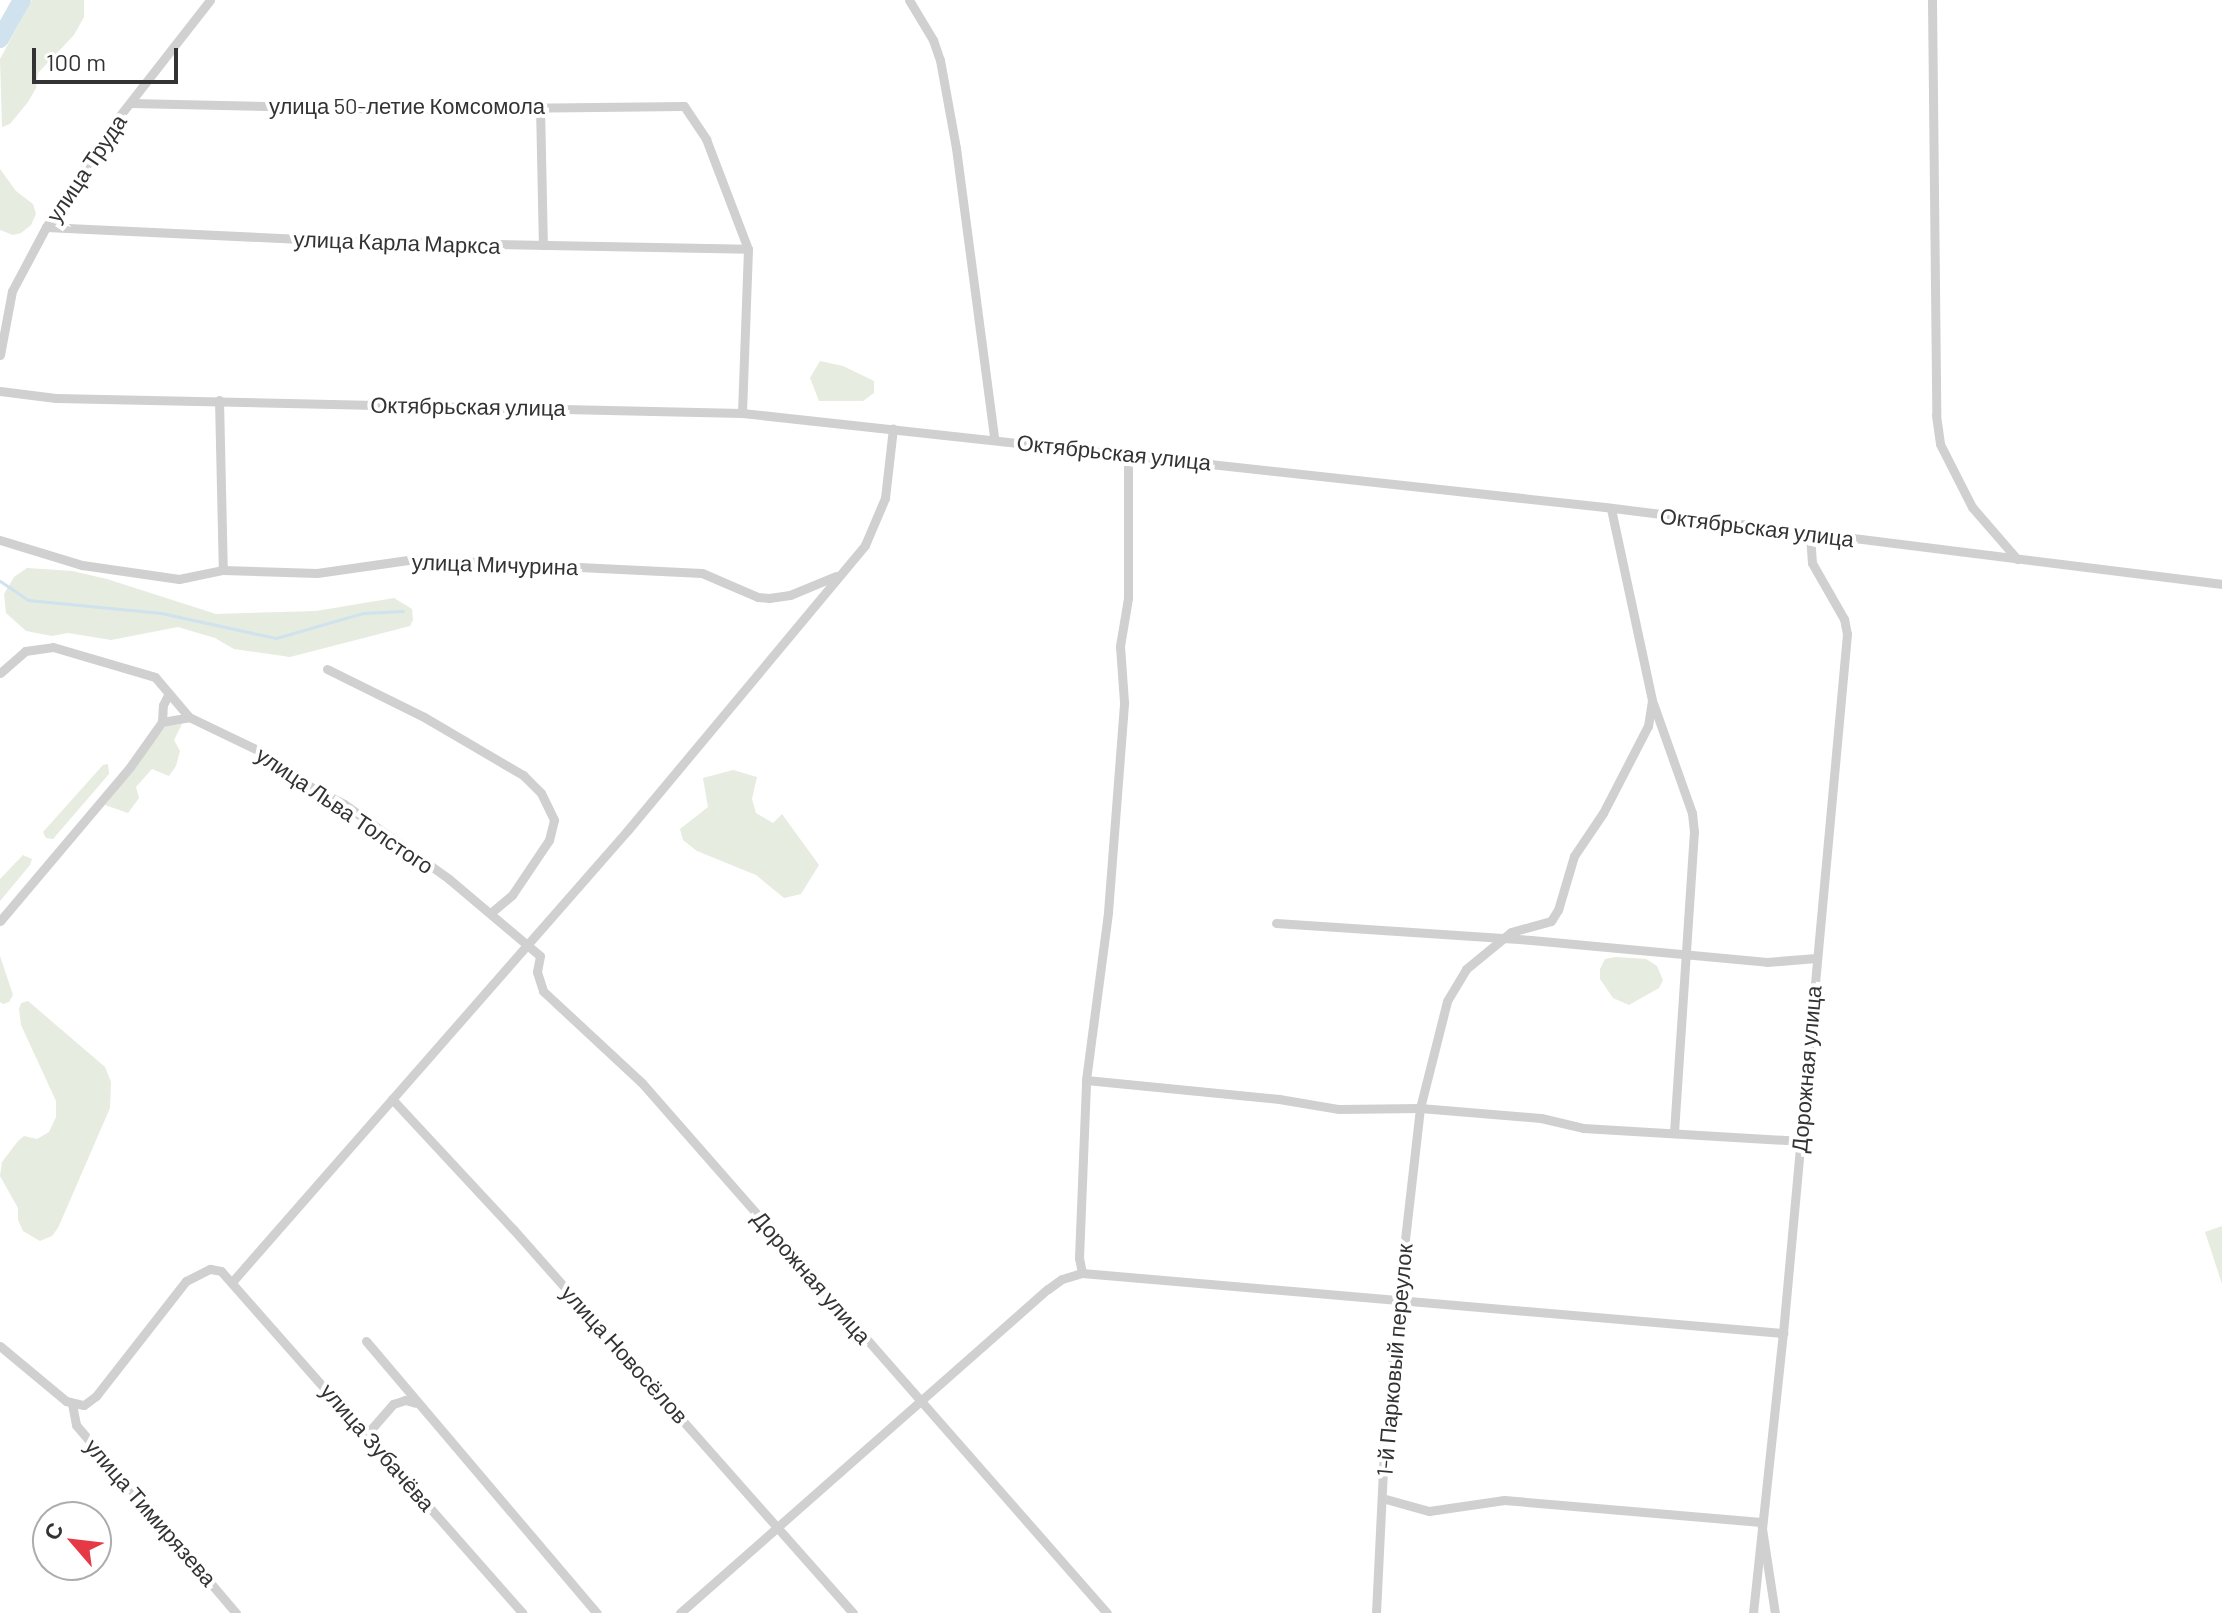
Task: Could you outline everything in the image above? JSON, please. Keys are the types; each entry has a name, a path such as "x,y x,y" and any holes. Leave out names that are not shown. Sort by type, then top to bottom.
{"street":[{"name":"улица Труда","path":"0,355 12,291 46,227 131,103 210,0"},
{"path":"909,0 933,40 940,60 956,148 994,438"},
{"path":"1932,0 1936,415 1940,444 1972,507 2017,559"},
{"name":"улица 50-летие Комсомола","path":"131,103 404,109 684,106 706,139 748,249"},
{"path":"540,106 543,245"},
{"name":"улица Карла Маркса","path":"46,227 338,241 748,249"},
{"path":"742,413 748,249"},
{"name":"Октябрьская улица","path":"0,391 56,398 742,413 994,438 1611,508 2222,584"},
{"path":"219,400 223,570"},
{"path":"72,1404 84,1405 96,1396 186,1281 210,1269 221,1271 232,1282 627,831 865,545 879,519 893,428"},
{"path":"1082,1273 1079,1258 1086,1080 1108,912 1124,702 1120,646 1128,598 1128,454"},
{"path":"1611,508 1652,700 1692,813 1694,831 1674,1133"},
{"name":"Дорожная улица","path":"1753,1613 1783,1333 1847,634 1844,619 1812,563 1810,534"},
{"name":"улица Мичурина","path":"0,540 82,565 179,579 223,570 317,573 415,559 702,573 758,597 769,598 821,585 843,573"},
{"path":"0,673 25,651 53,647 136,669 155,677 189,717 162,722"},
{"path":"327,669 424,717 523,775 541,793 554,820 549,840 512,895 492,912"},
{"path":"0,921 130,767 162,722 163,705 169,693"},
{"path":"1502,938 1519,929 1551,921 1558,910 1574,856 1639,749 1648,726 1652,700"},
{"name":"улица Льва Толстого","path":"189,717 268,755 286,774 344,804 492,912 527,943"},
{"path":"1276,923 1502,938 1767,962 1816,958"},
{"name":"1-й Парковый переулок","path":"1376,1613 1398,1301 1420,1108 1447,1001 1466,969 1502,938"},
{"name":"Дорожная улица","path":"527,943 540,956 537,972 543,991 642,1083 1107,1613"},
{"path":"1086,1080 1279,1099 1339,1109 1420,1108 1541,1118 1583,1128 1799,1141"},
{"name":"улица Новосёлов","path":"392,1099 780,1527 853,1613"},
{"path":"680,1613 1048,1289 1062,1279 1082,1273 1783,1333"},
{"name":"улица Зубачёва","path":"232,1282 522,1613"},
{"path":"366,1341 597,1613"},
{"name":"улица Тимирязева","path":"0,1346 72,1404 76,1425 236,1613"},
{"path":"367,1434 393,1404 405,1400 419,1405"},
{"path":"1382,1498 1429,1511 1504,1500 1761,1522 1775,1613"}],"shaded area":[{"path":"32,0 84,0 84,17 74,35 38,73 36,88 28,102 10,124 2,127 0,59"},
{"path":"0,169 16,191 33,204 36,214 31,225 21,233 13,235 0,230"},
{"path":"820,361 843,366 874,381 874,393 863,401 819,401 810,378"},
{"path":"27,568 72,571 107,579 216,614 316,611 394,598 412,609 413,620 410,626 290,657 234,649 215,638 178,627 111,640 68,633 52,636 26,631 6,613 4,594 14,577"},
{"path":"182,724 174,740 180,751 169,776 152,769 136,787 139,798 128,813 105,805 166,726"},
{"path":"108,764 109,774 53,839 46,838 43,832 103,765"},
{"path":"733,770 757,777 752,799 756,813 773,823 782,814 819,865 801,894 784,898 756,875 697,851 683,840 680,829 708,807 703,778"},
{"path":"23,855 32,859 30,865 0,901 0,879"},
{"path":"0,956 13,995 9,1002 3,1004 0,1002"},
{"path":"1605,959 1646,959 1657,966 1663,980 1659,988 1629,1005 1613,998 1600,979 1600,969"},
{"path":"28,1001 105,1067 111,1082 110,1108 58,1228 52,1236 40,1241 23,1231 18,1220 18,1208 0,1176 2,1162 18,1141 24,1136 37,1139 49,1132 56,1117 56,1101 21,1025 19,1009 21,1003"},
{"path":"2222,1226 2222,1284 2205,1232"}],"waterway":[{"path":"0,39 22,0"},
{"path":"0,581 28,600 161,613 276,638 363,613 403,611"}]}
